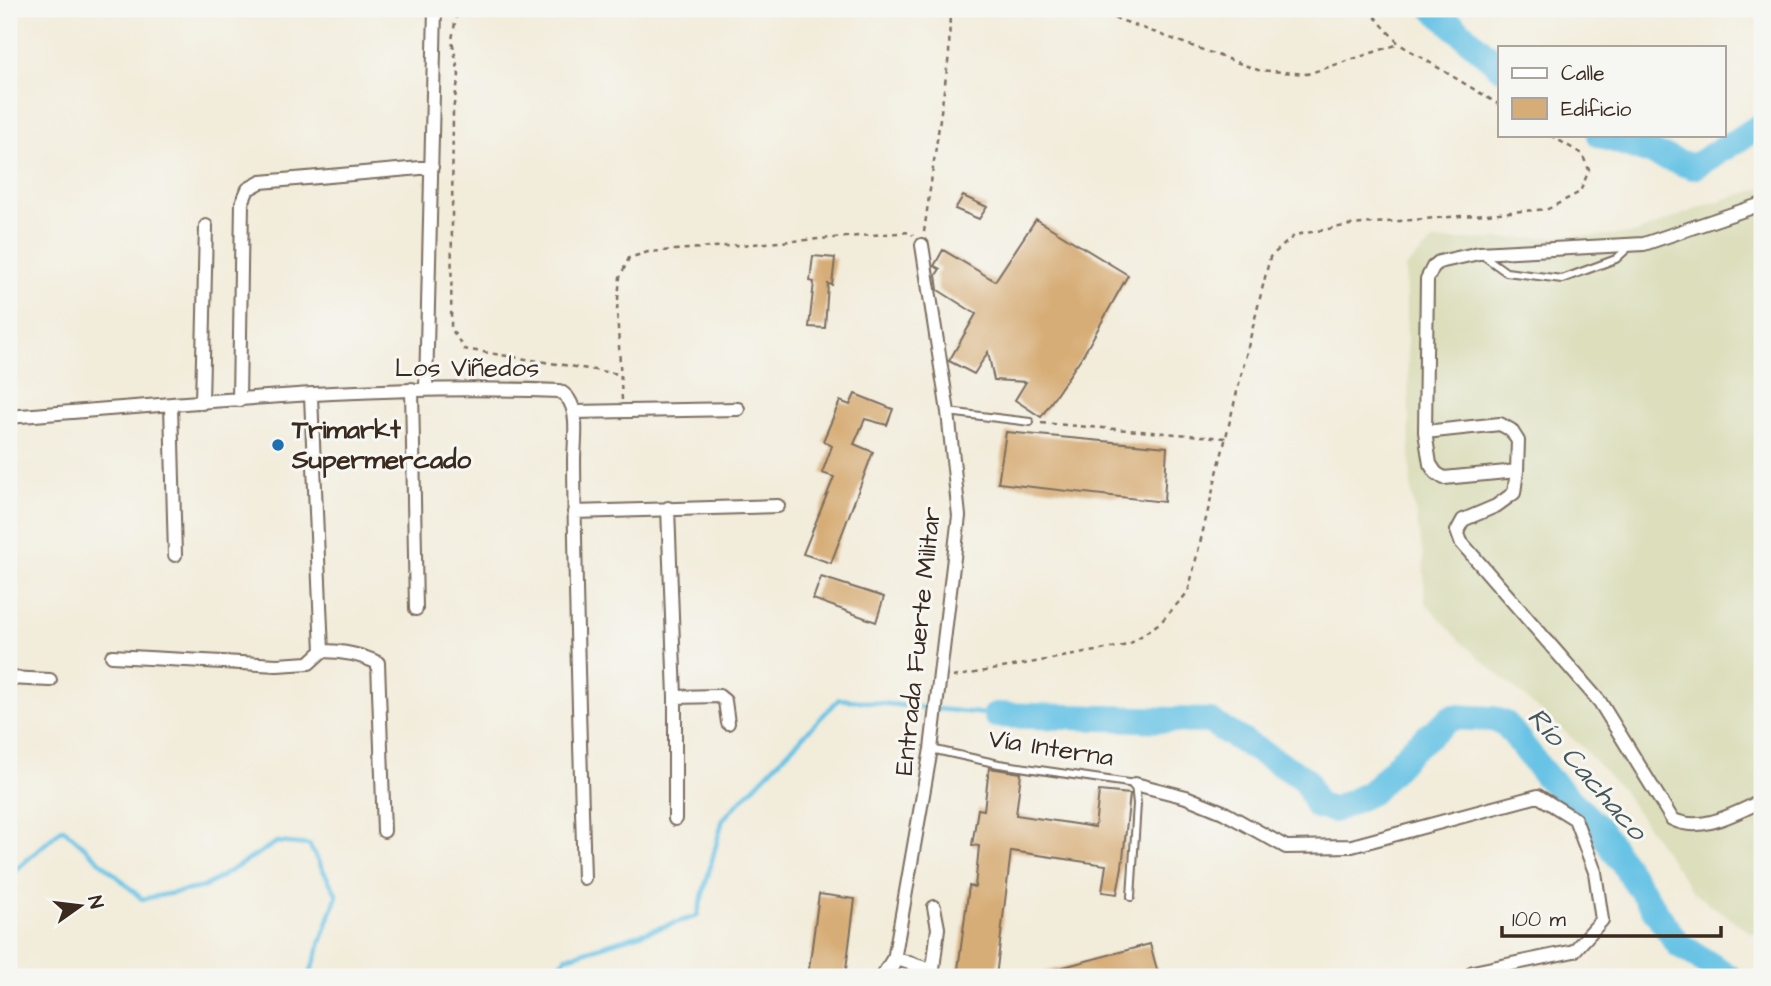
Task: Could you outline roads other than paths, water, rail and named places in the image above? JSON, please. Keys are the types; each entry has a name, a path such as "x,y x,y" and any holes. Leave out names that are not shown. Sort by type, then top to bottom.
{"street":[{"path":"426,389 435,9"},
{"path":"239,400 242,203 248,190 261,182 432,167"},
{"path":"1517,471 1444,478 1436,473 1430,464 1425,432 1427,279 1433,267 1439,262 1479,253 1644,244 1762,204"},
{"path":"202,403 206,226"},
{"name":"Entrada Fuerte Militar","path":"891,977 931,747 959,516 948,412 922,245"},
{"path":"412,389 416,609"},
{"name":"Los Viñedos","path":"9,417 412,389 559,391 568,398 574,412"},
{"path":"311,396 322,651"},
{"path":"171,405 175,555"},
{"path":"584,878 574,512 574,412 738,409"},
{"path":"1425,432 1500,424 1511,430 1518,441 1514,493 1496,506 1463,520 1457,531 1461,542 1600,702 1672,819 1684,825 1718,821 1762,801"},
{"path":"574,512 778,506"},
{"path":"668,508 675,697 675,820"},
{"path":"112,656 278,665 309,663 322,651 337,651 365,656 378,663 384,831"},
{"path":"9,678 50,680"},
{"path":"675,697 719,696 725,701 727,723"},
{"path":"1135,783 1186,797 1223,811 1286,847 1352,845 1538,796 1575,818 1595,872 1602,920 1574,951 1473,972 1469,977"},
{"path":"894,958 931,974 938,928 934,907"},
{"name":"Entrada Fuerte Militar","path":"882,977 894,958"}],"lane":[{"path":"1479,253 1506,272 1562,279 1616,258 1631,245"},
{"path":"948,412 1030,422"},
{"name":"Vía Interna","path":"931,747 999,764 1135,783 1138,804 1132,897"}],"waterway":[{"path":"1434,9 1498,65"},
{"path":"1603,136 1693,167 1762,125"},
{"path":"548,977 567,957 697,916 723,819 839,699 996,715"},
{"name":"Río Cachaco","path":"996,715 1209,721 1305,779 1317,806 1334,810 1372,792 1412,749 1452,717 1493,719 1506,724 1547,777 1600,830 1678,944 1729,977"},
{"path":"9,876 63,828 142,899 204,887 277,842 309,845 337,895 309,977"}],"place":[{"name":"Trimarkt Supermercado","path":"278,445"}]}
